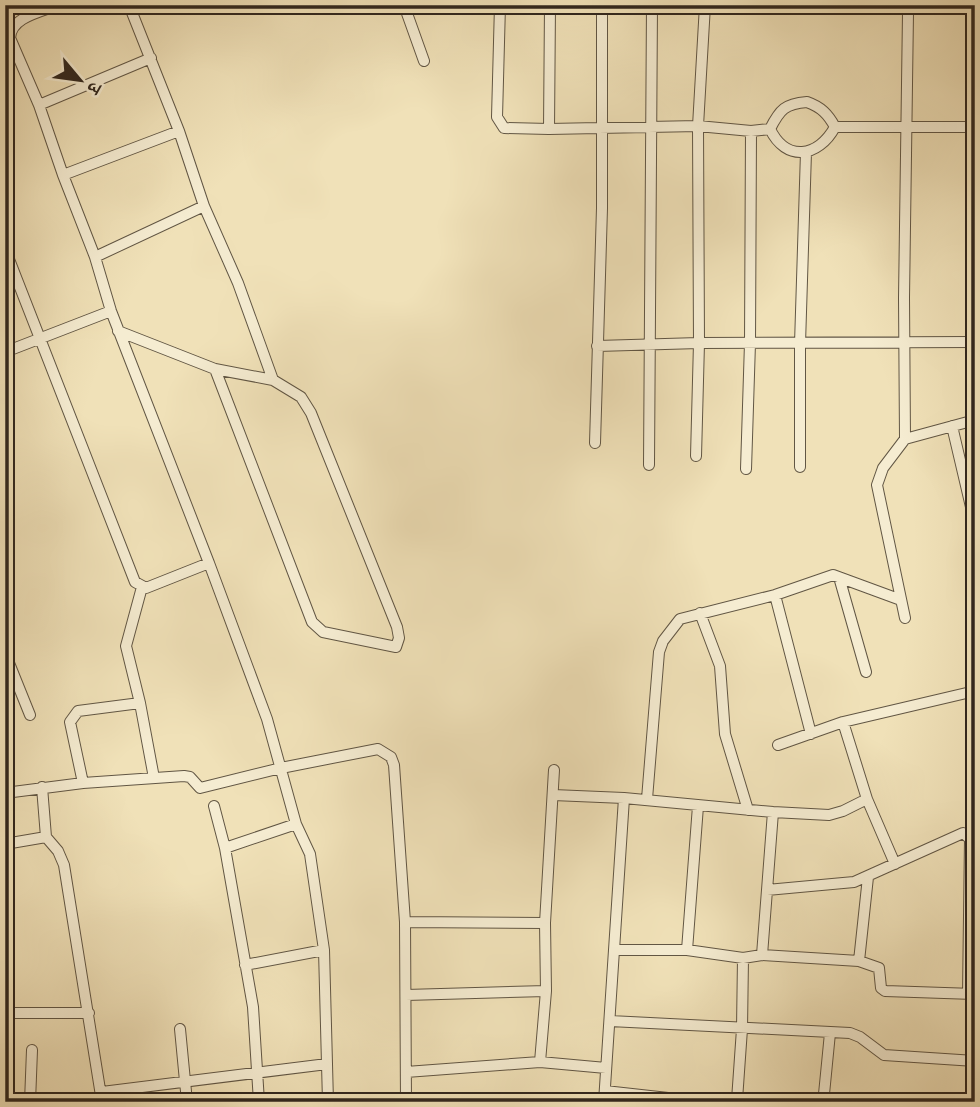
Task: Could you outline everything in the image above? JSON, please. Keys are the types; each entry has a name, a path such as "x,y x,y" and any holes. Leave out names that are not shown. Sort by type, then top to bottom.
{"street":[{"path":"58,5 19,21 10,31 9,38 40,105 63,175 95,257 118,331 267,719 296,824 310,854 324,950 328,1102"},
{"path":"130,5 179,131 204,206 239,283 273,380"},
{"path":"404,5 424,61"},
{"path":"499,5 497,117 500,125 508,129 698,126 751,131 770,128"},
{"path":"549,130 550,5"},
{"path":"595,443 602,208 602,5"},
{"path":"649,465 652,5"},
{"path":"696,456 699,343 698,126 705,5"},
{"path":"905,618 877,485 883,468 905,439 908,13"},
{"path":"40,105 151,58"},
{"path":"770,128 778,113 792,104 807,102 828,114 835,127"},
{"path":"835,127 975,127"},
{"path":"770,128 775,139 792,151 806,152 823,144 835,127"},
{"path":"63,175 179,131"},
{"path":"746,469 750,343 751,131"},
{"path":"800,467 800,344 806,152"},
{"path":"95,257 204,206"},
{"path":"5,250 135,582 142,587"},
{"path":"5,352 111,311"},
{"path":"118,331 215,369 273,380 301,397 312,413 397,627 399,638 396,647 323,632 312,622 215,369"},
{"path":"597,346 975,342"},
{"path":"905,439 975,420"},
{"path":"952,426 975,524"},
{"path":"142,587 209,563"},
{"path":"647,799 659,652 663,640 680,619 775,595 832,575 901,600"},
{"path":"839,577 866,672"},
{"path":"142,587 126,646 154,778"},
{"path":"775,595 811,734"},
{"path":"700,613 720,666 725,734 748,810"},
{"path":"5,653 30,715"},
{"path":"778,745 843,722 975,691"},
{"path":"83,783 70,722 74,716 78,711 140,704"},
{"path":"843,722 867,799 895,864"},
{"path":"5,793 83,783 188,776 200,788 281,768 378,749 391,757 394,765 405,922 406,1102"},
{"path":"540,1062 554,770"},
{"path":"42,788 46,836 58,851 64,865 102,1097 187,1081 327,1063"},
{"path":"553,795 647,799 698,806 829,815 867,799"},
{"path":"624,798 605,1097 768,1102"},
{"path":"215,806 253,1007 259,1102"},
{"path":"687,950 698,806"},
{"path":"762,955 773,812"},
{"path":"225,848 296,824"},
{"path":"615,950 687,950 743,958 762,955 859,961 879,968 881,988 885,991 972,994 971,839 967,835 959,833 854,882 767,890"},
{"path":"5,844 46,836"},
{"path":"859,961 868,877"},
{"path":"405,922 545,923"},
{"path":"245,965 324,950"},
{"path":"737,1101 743,958"},
{"path":"406,995 545,991"},
{"path":"5,1013 89,1013"},
{"path":"610,1021 850,1033 884,1055 975,1061"},
{"path":"180,1029 187,1102"},
{"path":"818,1102 824,1094 830,1032"},
{"path":"30,1102 32,1050"},
{"path":"406,1072 540,1062 606,1068"}]}
